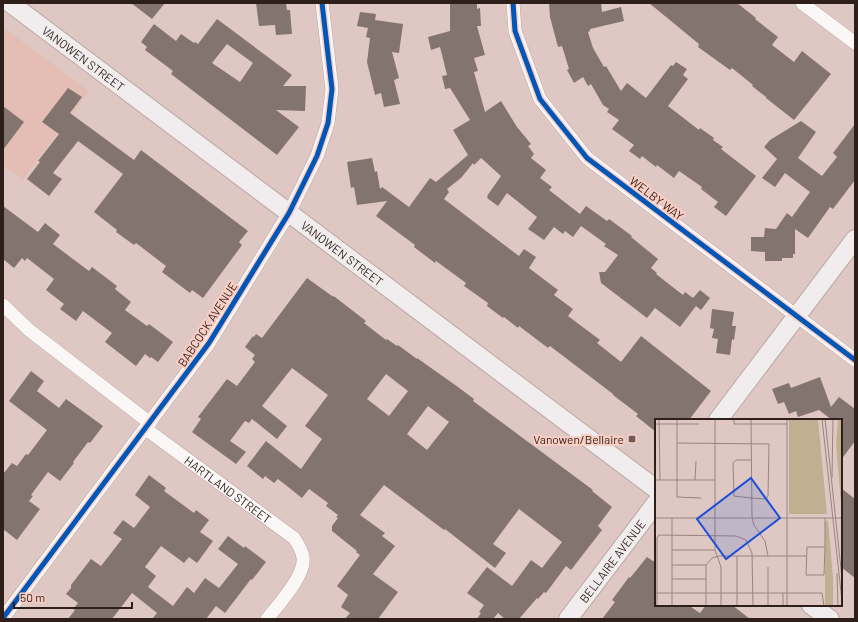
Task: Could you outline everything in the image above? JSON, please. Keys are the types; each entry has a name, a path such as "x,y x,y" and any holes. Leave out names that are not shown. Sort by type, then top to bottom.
{"main road":[{"name":"VANOWEN STREET","path":"10,3 655,488"},
{"path":"719,419 855,239"},
{"name":"BELLAIRE AVENUE","path":"568,619 655,504"},
{"path":"812,606 830,619"}],"street":[{"name":"BABCOCK AVENUE","path":"3,618 209,343 289,213 318,156 328,123 332,89 322,3"},
{"name":"WELBY WAY","path":"512,3 515,31 540,99 587,158 855,360"},
{"path":"802,3 855,42"},
{"name":"HARTLAND STREET","path":"3,305 29,330 148,426 294,538 300,547 304,565 299,577 267,619"}],"shaded area":[{"path":"3,27 89,91 23,180 3,165"}],"building":[{"path":"131,3 165,3 152,19"},
{"path":"256,3 286,3 287,10 290,10 292,34 276,35 275,25 259,26"},
{"path":"450,3 477,3 477,9 480,8 481,26 477,26 485,55 474,58 478,71 474,72 485,112 501,101 517,127 531,144 528,146 534,154 531,158 546,170 540,178 552,187 549,190 580,214 586,206 607,221 609,219 632,236 631,237 658,259 651,268 657,273 656,274 683,295 685,292 693,298 700,290 710,298 701,310 696,306 680,327 655,308 647,318 601,283 599,272 605,272 618,255 604,246 606,244 581,226 573,237 565,231 563,234 554,227 544,240 528,229 537,217 507,193 498,206 487,198 501,176 481,158 474,165 473,163 461,178 447,189 449,192 444,199 519,256 524,249 536,257 529,268 558,290 554,295 573,309 568,316 600,340 597,343 621,362 641,336 711,391 690,419 655,419 655,431 636,416 638,414 613,394 550,346 548,348 519,326 518,328 487,306 488,303 464,286 466,283 436,261 435,263 414,247 415,245 376,216 387,201 357,205 354,187 351,188 347,162 372,158 375,172 377,171 380,189 382,187 409,207 430,178 436,182 468,155 453,130 470,120 450,88 445,89 442,76 447,75 440,47 431,50 428,37 450,31"},
{"path":"549,3 601,3 602,12 621,7 624,21 590,29 588,32 593,48 621,91 627,83 646,98 671,65 673,66 676,62 687,69 683,75 688,79 668,106 699,130 700,128 714,138 713,140 723,147 721,149 756,176 726,216 714,207 718,202 701,189 702,187 679,171 674,178 642,156 640,159 629,151 634,145 612,129 619,120 607,112 609,109 603,105 591,84 588,86 583,77 574,83 567,70 569,69 562,46 558,47 550,17"},
{"path":"649,3 737,3 778,37 772,45 794,62 802,51 831,74 794,120 732,68 730,70 698,47 699,44"},
{"path":"360,12 376,14 375,20 403,24 399,53 392,52 399,78 394,80 400,104 384,107 381,93 375,95 367,62 370,38 366,37 368,28 357,26"},
{"path":"217,19 292,75 283,86 306,86 305,111 276,110 299,127 277,155 171,74 173,71 145,50 147,47 141,42 154,24 176,41 181,34 198,44","holes":["227,44 253,63 240,82 212,63"]},
{"path":"68,88 82,97 70,113 134,160 141,150 248,231 239,242 242,245 203,298 192,290 190,293 162,272 166,266 136,243 134,245 116,232 117,230 94,212 123,174 78,141 53,173 62,179 49,196 27,179 40,162 38,161 59,134 42,122"},
{"path":"3,106 24,122 3,150"},
{"path":"801,121 816,132 798,158 822,176 837,157 833,153 855,124 855,180 833,209 830,207 808,238 795,229 795,254 793,254 793,258 782,258 782,261 765,261 765,252 751,251 751,237 764,237 765,228 776,229 787,213 792,217 810,192 785,173 775,187 762,178 777,159 764,147 770,140"},
{"path":"3,206 38,232 45,223 60,235 53,244 89,271 92,267 117,286 115,289 131,302 125,310 147,326 149,324 173,342 158,362 145,354 136,366 105,342 112,333 83,311 76,321 60,309 64,304 46,290 54,279 27,258 25,261 22,258 14,268 3,259"},
{"path":"307,278 366,321 364,323 386,340 387,339 397,346 398,345 458,387 474,399 473,401 593,490 592,491 612,507 598,526 602,530 571,570 566,566 546,593 544,592 538,599 537,598 519,619 505,619 498,613 493,619 477,619 481,613 479,612 484,605 467,593 487,567 512,586 531,560 542,568 562,542 519,509 493,544 506,553 495,568 445,529 444,530 384,485 360,515 385,533 382,536 395,546 373,574 398,592 378,619 345,619 350,613 341,607 348,595 337,586 360,555 332,531 332,526 338,518 336,517 338,515 326,506 328,503 309,489 302,498 278,479 274,483 265,476 263,479 247,466 266,441 301,469 322,439 305,426 328,395 292,368 262,406 287,426 277,439 252,419 249,423 245,421 230,441 246,452 236,464 192,432 201,419 198,417 227,379 237,386 255,362 252,359 255,355 245,347 256,334 262,338","holes":["386,374 408,391 389,416 367,399","428,406 449,422 427,450 407,434"]},
{"path":"712,309 734,312 732,326 736,326 734,340 732,339 730,355 716,353 718,339 712,338 714,329 710,328"},
{"path":"31,371 44,381 37,391 59,408 66,399 103,426 90,443 88,442 60,481 48,472 31,495 33,496 29,501 40,509 17,540 3,529 3,474 12,463 17,466 26,454 28,455 47,430 9,401"},
{"path":"820,377 831,407 839,397 855,409 855,441 842,459 842,419 831,419 819,410 798,417 796,411 789,414 784,402 778,404 772,389 789,383 791,388"},
{"path":"149,475 166,488 164,491 194,513 196,510 209,520 200,532 213,541 197,563 189,557 184,563 161,546 145,567 156,576 148,587 173,606 187,587 194,593 205,578 219,588 238,564 218,549 228,536 244,548 245,546 266,562 225,613 216,606 206,619 152,619 157,613 132,593 112,619 68,619 78,603 66,594 71,588 71,585 91,559 101,566 122,539 113,533 123,520 134,528 150,507 135,495"},
{"path":"842,489 855,499 855,578 842,568"},
{"path":"647,557 655,562 655,606 690,606 700,613 705,606 733,606 750,619 602,619 615,602 612,600 629,577 630,578"}],"cycle path":[{"path":"3,618 209,343 289,213 317,156 328,123 332,89 322,3"},
{"path":"513,3 515,31 540,99 587,158 855,360"}],"place":[{"name":"Vanowen/Bellaire","path":"632,439"}]}
